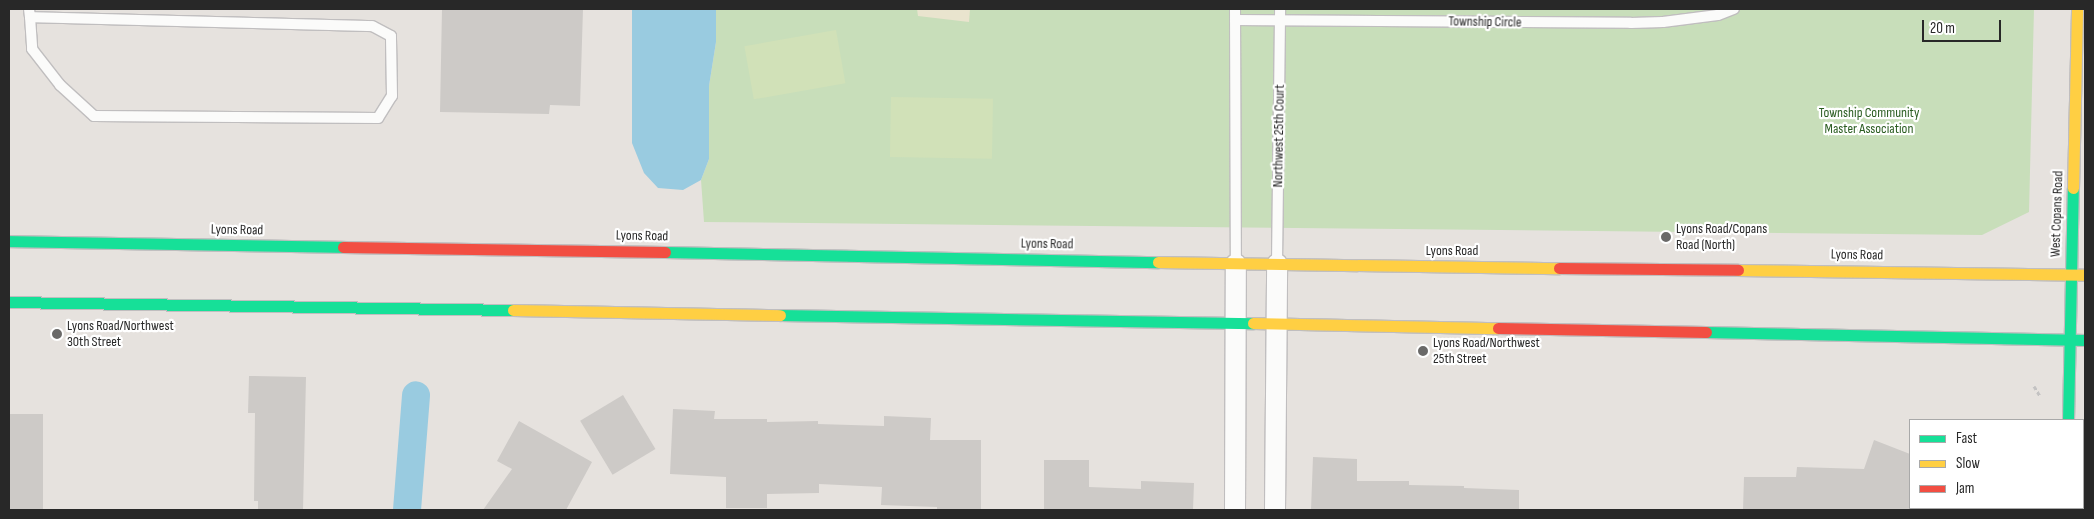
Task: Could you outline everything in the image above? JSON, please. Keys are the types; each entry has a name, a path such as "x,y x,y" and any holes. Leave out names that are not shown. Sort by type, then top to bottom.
{"main road":[{"name":"West Copans Road","path":"2068,419 2068,340 2077,9"},
{"name":"Lyons Road","path":"9,241 896,256 1236,264 2070,273 2085,275"},
{"path":"9,302 967,318 2085,340"}],"street":[{"path":"1235,510 1236,264"},
{"path":"1275,510 1276,264"}],"lane":[{"path":"1236,9 1236,264"},
{"name":"Northwest 25th Court","path":"1276,264 1280,9"},
{"name":"Township Circle","path":"1235,20 1630,23 1663,22 1718,15 1734,9"},
{"path":"30,13 372,26 391,36 392,96 378,118 94,116 60,85 32,50 30,13"}],"green space":[{"name":"Township Community Master Association","path":"716,9 2034,9 2029,212 1982,235 704,222 701,180 709,159 709,86 716,42"},
{"path":"836,30 845,83 754,99 744,46"},
{"path":"891,97 993,99 992,159 890,157"}],"sand":[{"path":"917,9 970,9 969,22 918,16"}],"water":[{"path":"632,9 716,9 716,42 709,86 709,159 701,180 683,190 658,188 644,173 632,143"}],"building":[{"path":"442,9 583,9 580,106 550,105 549,114 440,112"},
{"path":"249,376 306,377 303,510 258,510 258,501 254,501 255,413 248,413"},
{"path":"623,395 655,449 613,475 580,421"},
{"path":"673,409 715,411 714,419 767,419 767,422 818,421 818,424 884,426 884,416 931,418 930,440 981,440 981,510 937,510 937,507 881,505 882,487 819,484 819,493 767,494 767,508 726,508 726,477 670,474"},
{"path":"9,414 43,414 43,510 9,510"},
{"path":"519,421 592,462 566,510 483,510 512,469 497,461"},
{"path":"1874,440 1909,454 1910,510 1743,510 1744,477 1796,477 1797,467 1864,469"},
{"path":"1313,457 1357,459 1357,481 1409,481 1409,485 1519,490 1519,510 1311,510"},
{"path":"1044,460 1089,460 1089,487 1141,489 1141,481 1194,483 1193,510 1044,510"}],"waterway":[{"path":"407,510 416,395"}],"traffic: fast":[{"path":"2068,419 2073,188"},
{"path":"9,241 343,247"},
{"path":"665,252 1158,262"},
{"path":"9,302 513,310"},
{"path":"780,315 1253,323"},
{"path":"1706,332 2085,340"}],"traffic: slow":[{"path":"2073,188 2077,9"},
{"path":"1158,262 1559,268"},
{"path":"1738,270 2085,275"},
{"path":"513,310 780,315"},
{"path":"1253,323 1498,328"}],"traffic: jam":[{"path":"343,247 665,252"},
{"path":"1559,268 1738,270"},
{"path":"1498,328 1706,332"}],"place":[{"name":"Lyons Road/Copans Road (North)","path":"1666,237"},
{"name":"Lyons Road/Northwest 30th Street","path":"57,334"},
{"name":"Lyons Road/Northwest 25th Street","path":"1423,351"}]}
